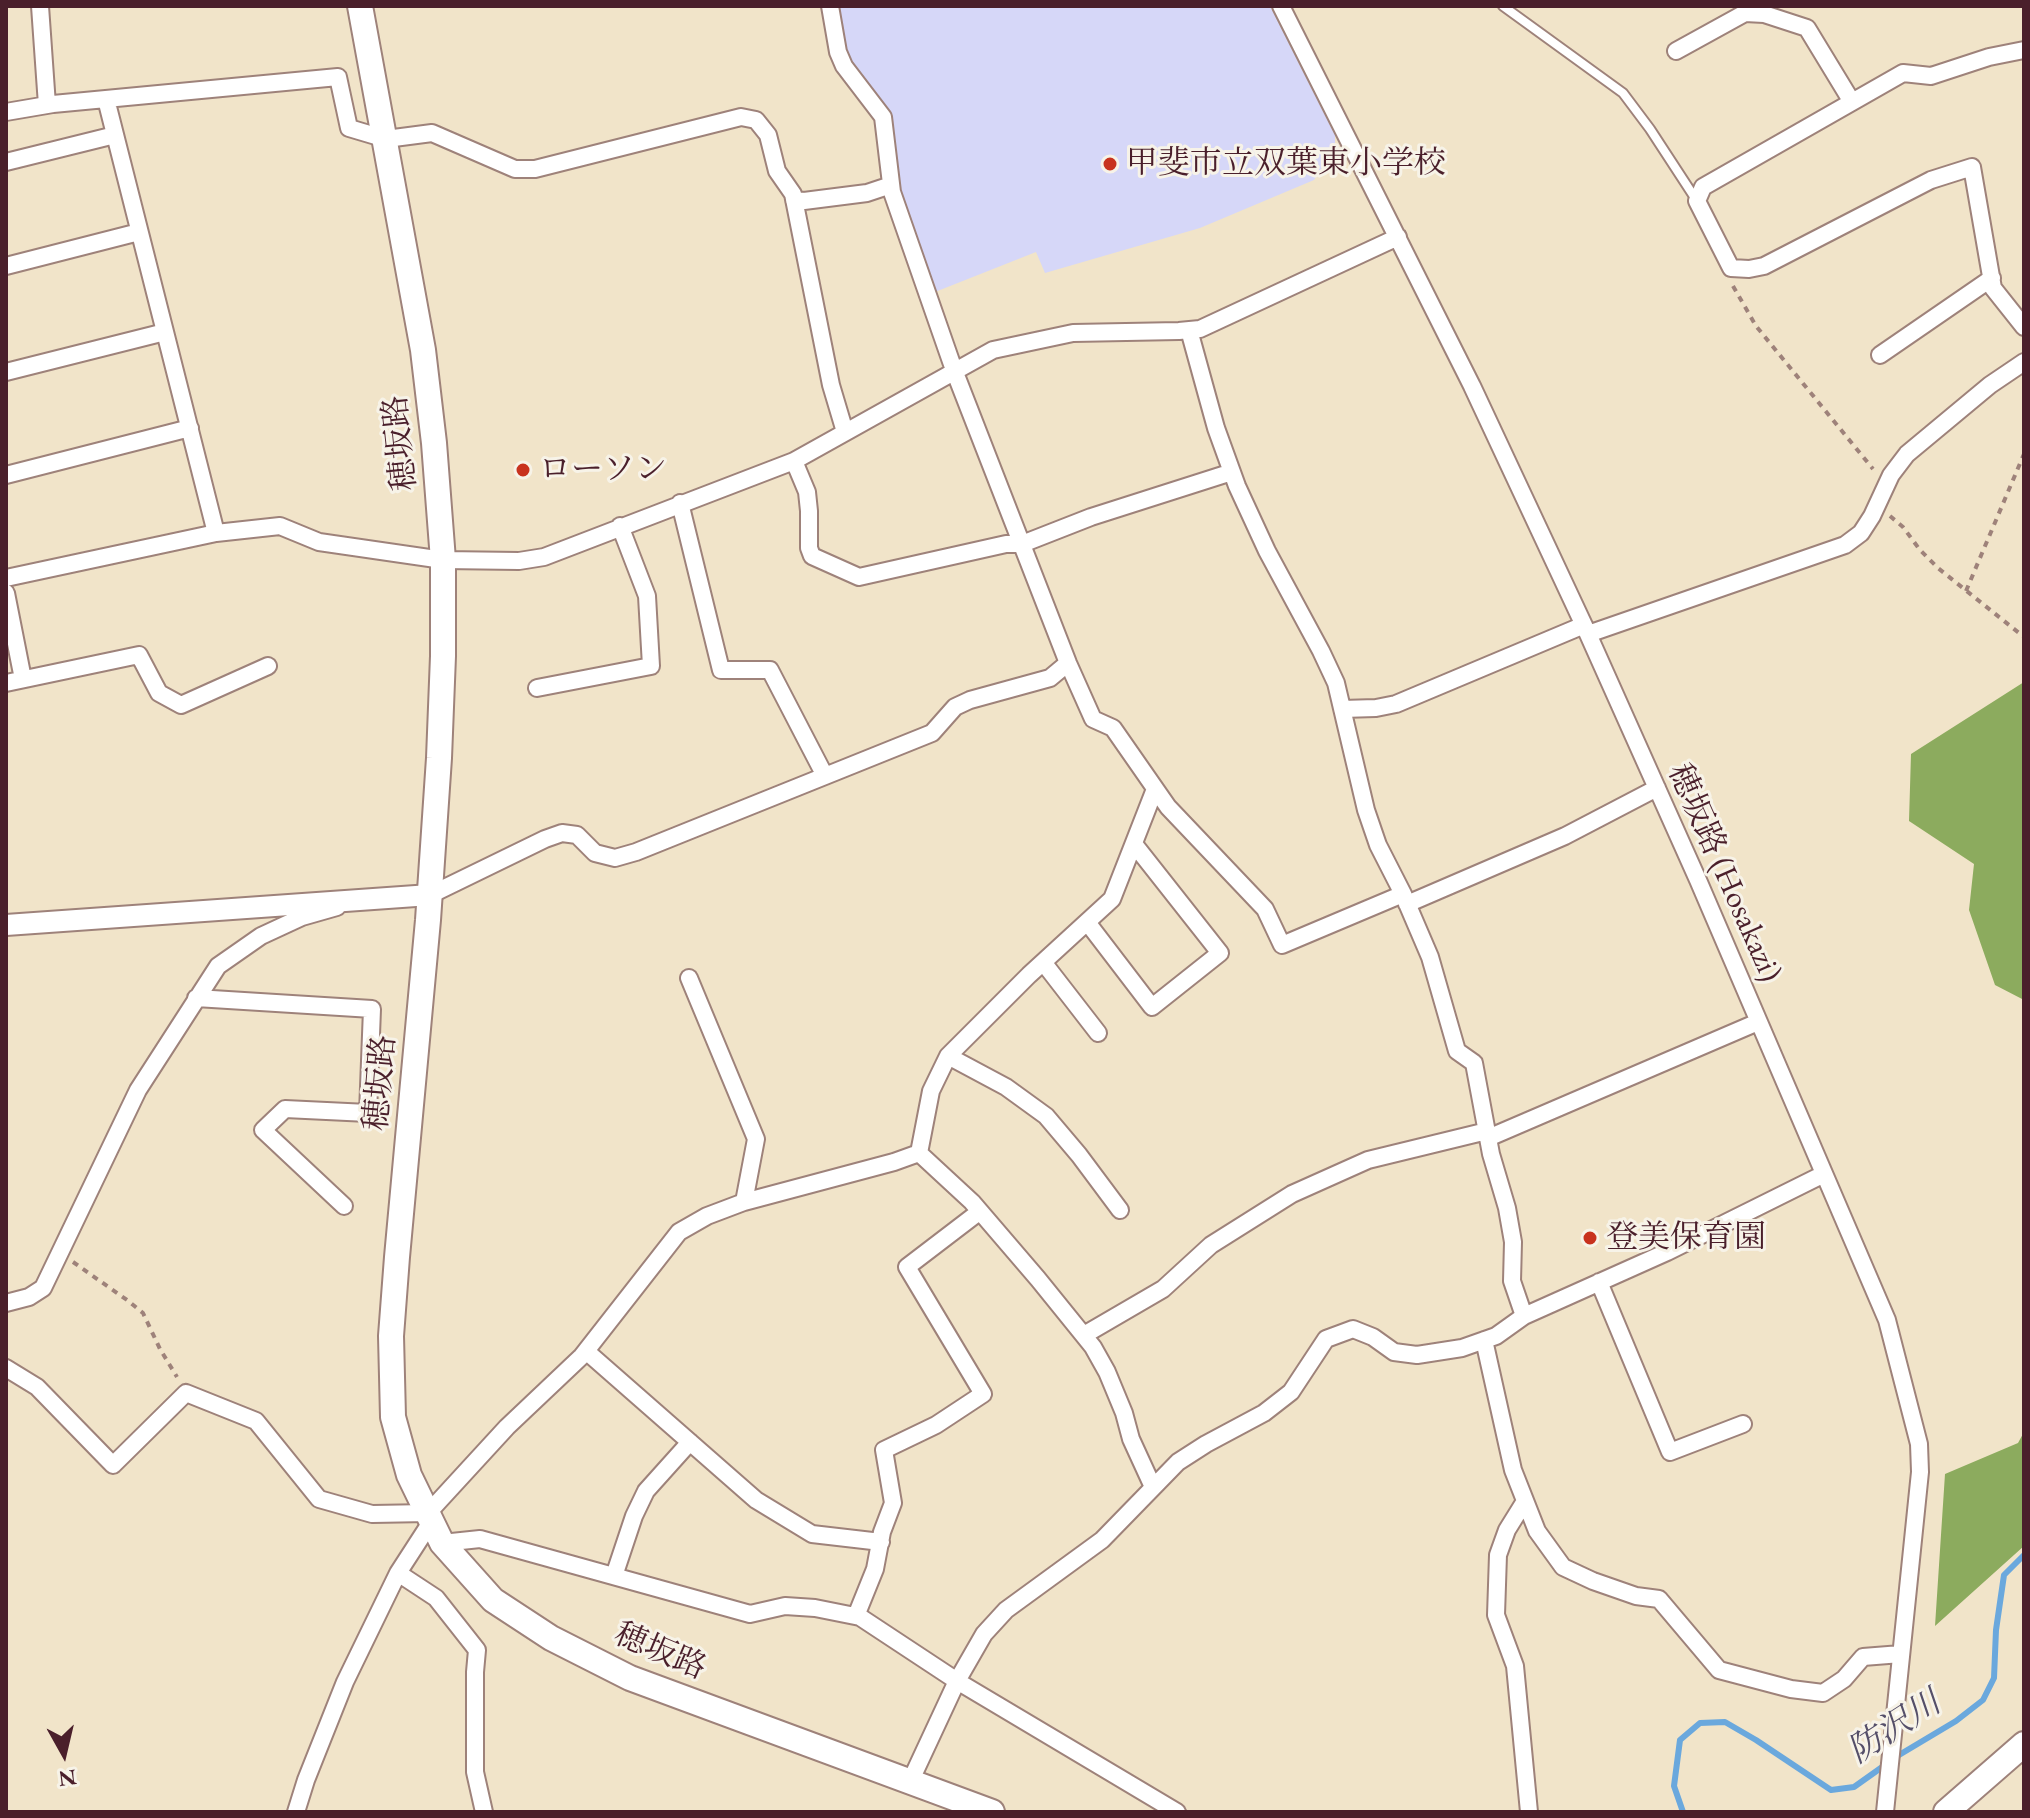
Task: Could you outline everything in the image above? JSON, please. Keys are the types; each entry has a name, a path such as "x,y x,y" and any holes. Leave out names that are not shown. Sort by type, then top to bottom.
{"main road":[{"name":"穂坂路","path":"360,6 423,350 443,560 443,656 430,895 391,1336 393,1417 409,1475 434,1526 493,1600 551,1638 630,1678 992,1812"},
{"path":"1947,1812 2024,1744"}],"street":[{"path":"40,6 47,105"},
{"path":"830,6 838,52 844,66 883,117 892,192 954,370 1068,663 1093,719 1113,728 1168,807 1265,909 1282,945 1565,836 1657,788"},
{"name":"穂坂路 (Hosakazi)","path":"1281,6 1472,386 1586,630 1887,1320 1919,1444 1920,1472 1885,1812"},
{"path":"1676,51 1745,13 1764,14 1807,28 1852,102"},
{"path":"2024,50 1989,57 1931,76 1903,73 1703,187 1697,201 1731,268 1749,269 1764,266 1931,180 1972,167 1993,288 2024,327"},
{"path":"6,112 47,105 338,77 349,128 386,139 432,133 515,169 535,169 741,117 756,120 768,135 777,171 793,194 831,385 845,432"},
{"path":"106,99 216,533"},
{"path":"6,162 115,135"},
{"path":"794,200 867,193 891,185"},
{"path":"6,266 139,232"},
{"path":"6,578 216,533 280,526 319,542 443,560 519,561 544,557 794,461 993,350 1073,333 1200,329 1398,237"},
{"path":"1880,355 1992,278"},
{"path":"1189,330 1216,428 1232,472 1267,551 1336,683 1366,810 1378,845 1430,957 1457,1051 1474,1063 1513,1242 1512,1281 1524,1316"},
{"path":"6,372 165,332"},
{"path":"1342,709 1396,704 1586,630 1845,545 1861,533 1891,475 1907,454 1990,385 2024,362"},
{"path":"6,475 190,428"},
{"path":"794,461 807,492 812,556 859,577 1006,544 1022,544 1091,517 1232,472"},
{"path":"680,503 721,670 770,670 825,776"},
{"path":"537,688 651,666 647,596 620,526"},
{"path":"6,593 14,681 139,655 159,693 181,705 268,666"},
{"path":"6,925 430,895 562,833 577,835 595,853 615,858 932,733 955,707 1050,678 1068,663"},
{"path":"919,1153 931,1091 948,1056 1112,899 1155,789"},
{"path":"1087,922 1152,1007 1220,953 1134,844"},
{"path":"6,1303 29,1297 43,1288 138,1090 218,966 261,936 302,917 366,900"},
{"path":"1043,962 1098,1033"},
{"path":"689,978 756,1139 744,1202"},
{"path":"196,998 372,1009 368,1113 285,1109 263,1130 344,1206"},
{"path":"1084,1335 1163,1289 1211,1245 1292,1194 1368,1160 1488,1134 1758,1022"},
{"path":"948,1056 1006,1087 1046,1116 1120,1210"},
{"path":"296,1812 345,1682 398,1573 507,1427 586,1351 679,1232 707,1216 744,1202 919,1153"},
{"path":"919,1153 979,1212 1093,1347 1107,1372 1131,1439 1153,1487"},
{"path":"910,1782 957,1681 984,1634 1006,1610 1102,1540 1178,1462 1264,1413 1291,1392 1326,1339 1353,1329 1373,1337 1394,1352 1417,1355 1462,1348 1496,1336 1524,1316 1667,1252 1824,1174"},
{"path":"856,1616 875,1569 882,1532 893,1503 884,1450 936,1425 983,1394 907,1267 979,1212"},
{"path":"1599,1282 1670,1452 1743,1424"},
{"path":"1484,1340 1513,1470 1537,1531 1563,1567 1636,1596 1659,1599 1719,1670 1791,1689 1823,1693 1844,1679 1863,1657 1901,1654"},
{"path":"586,1351 756,1500 812,1534 881,1542"},
{"path":"6,1368 37,1387 113,1465 186,1393 256,1421 319,1499 372,1514 434,1526 750,1614 785,1606 856,1616 957,1681 1177,1812"},
{"path":"614,1576 634,1516 646,1491 690,1442"},
{"path":"1525,1501 1507,1530 1498,1555 1496,1615 1515,1666 1529,1812"},
{"path":"398,1573 436,1598 477,1650 475,1772 484,1812"}],"lane":[{"path":"1503,6 1623,93 1697,201"}],"path":[{"path":"1731,268 1732,284 1756,326 1886,485"},
{"path":"1966,591 2024,454"},
{"path":"1877,506 1903,527 1920,550 1966,591 2024,637"},
{"path":"59,1253 143,1313 186,1393"}],"shaded area":[{"name":"甲斐市立双葉東小学校","path":"837,6 1270,6 1335,135 1335,148 1314,180 1200,228 1045,273 1036,252 935,292 898,188 892,114 845,55"}],"green space":[{"path":"2024,682 2024,1000 1995,985 1969,910 1974,864 1909,821 1911,754"},
{"path":"2024,1432 2024,1546 1935,1626 1945,1474 2018,1443"}],"waterway":[{"name":"防沢川","path":"1894,1758 1956,1721 1983,1700 1994,1678 1996,1630 2004,1575 2024,1555"},
{"name":"防沢川","path":"1683,1812 1674,1786 1680,1740 1700,1723 1725,1722 1831,1790 1854,1787 1885,1765"}],"place":[{"name":"甲斐市立双葉東小学校","path":"1110,164"},
{"name":"ローソン","path":"523,470"},
{"name":"登美保育園","path":"1590,1238"}]}
